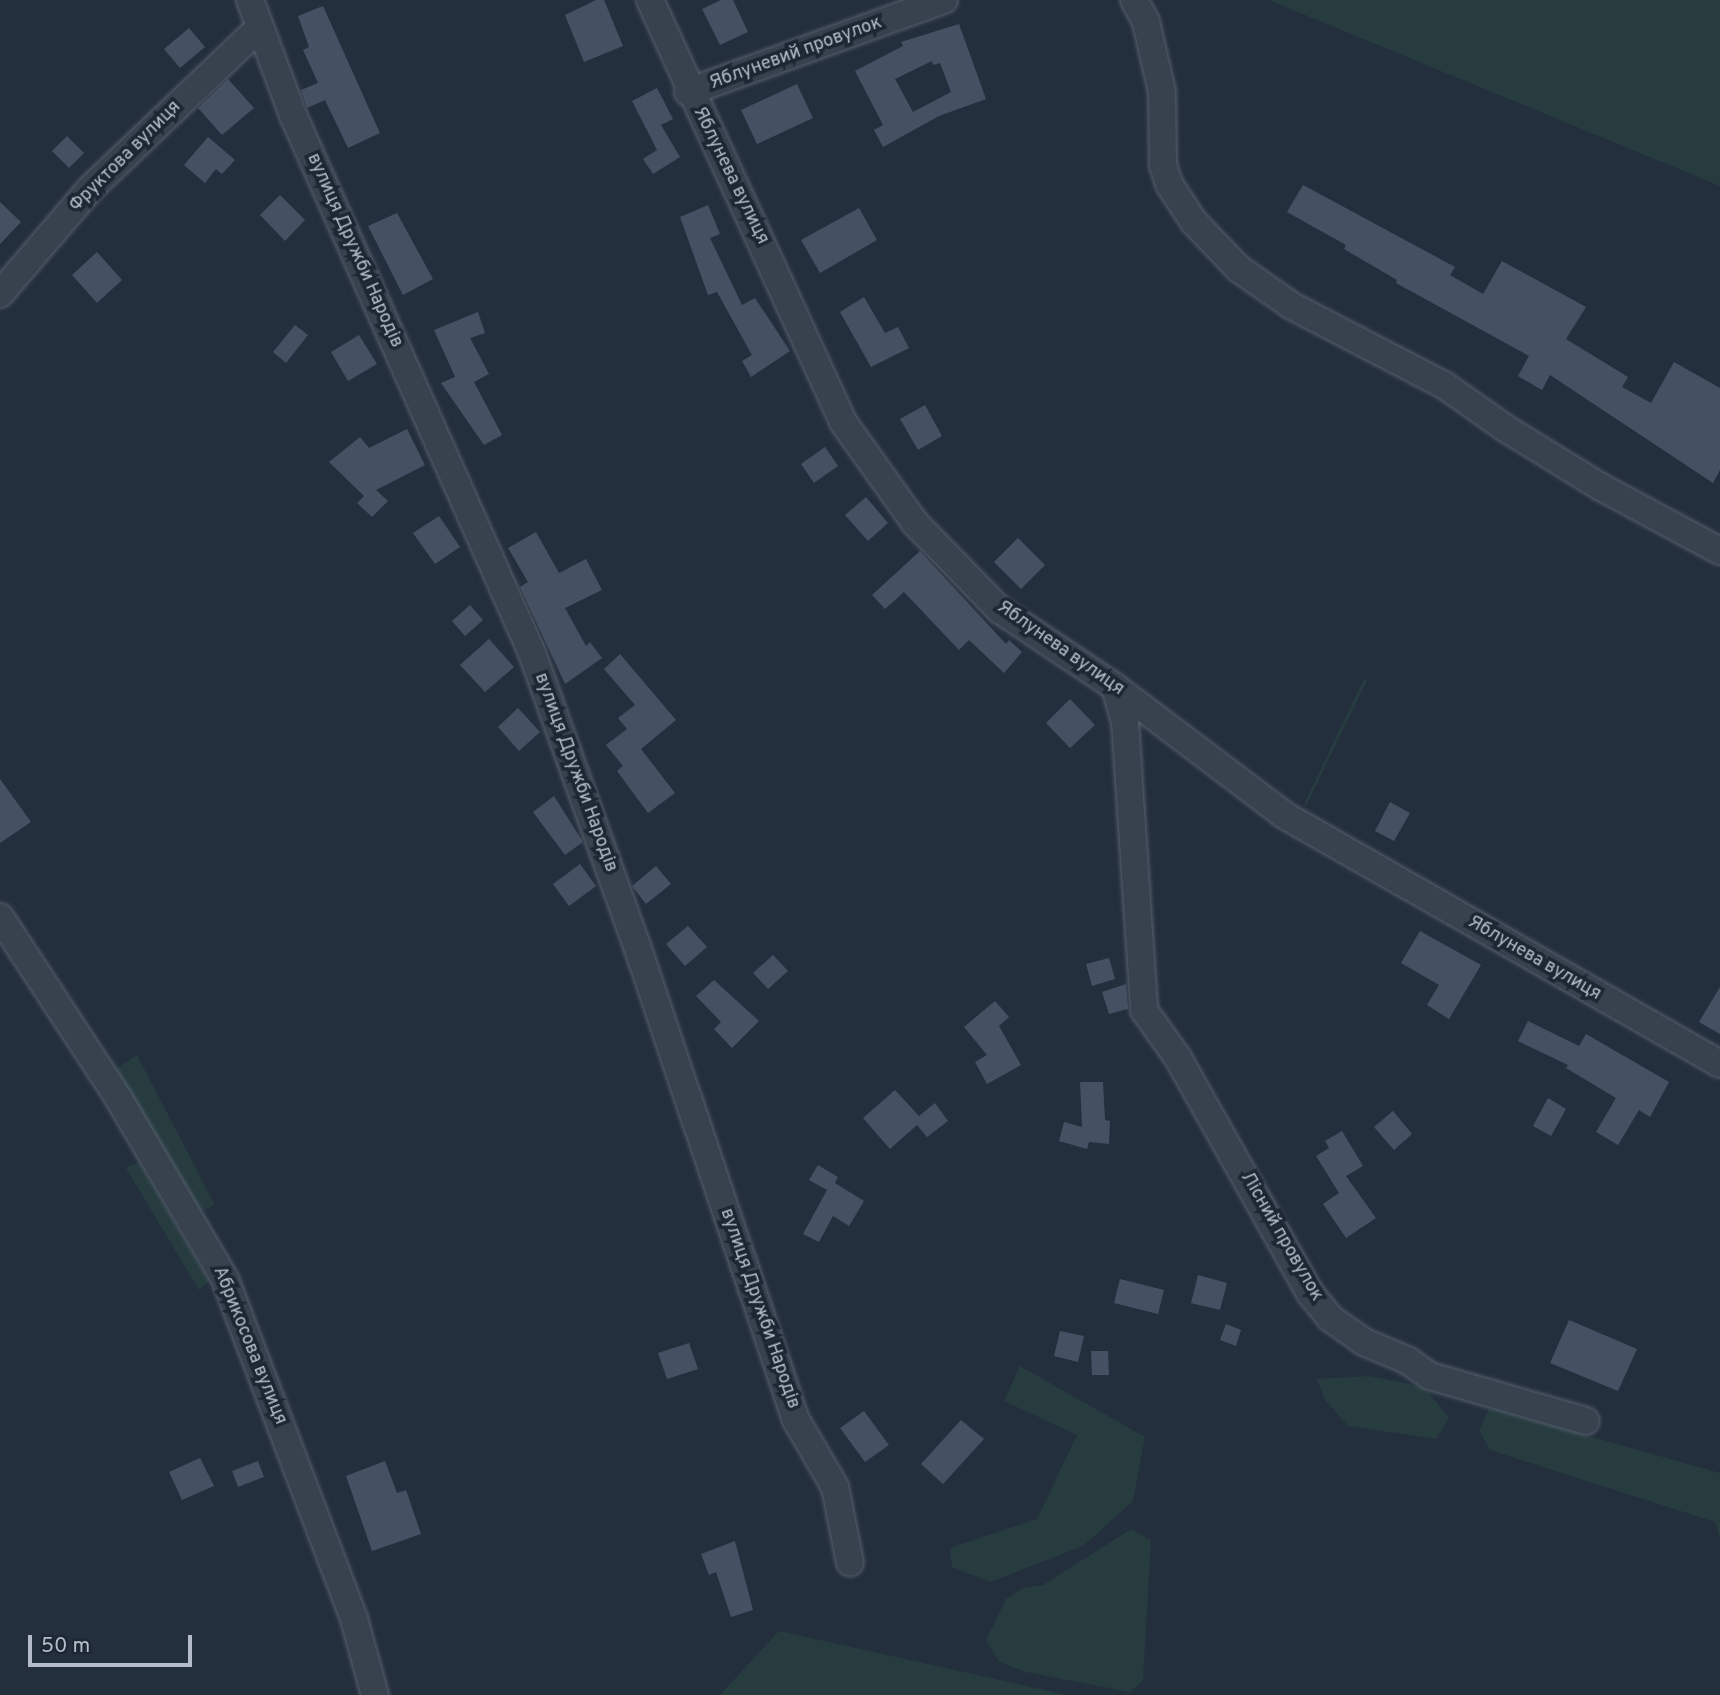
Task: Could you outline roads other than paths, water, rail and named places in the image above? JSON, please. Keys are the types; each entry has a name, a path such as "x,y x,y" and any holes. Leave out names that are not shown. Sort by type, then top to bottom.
{"street":[{"name":"вулиця Дружби Народів","path":"250,0 259,28 531,653 636,943 796,1420 835,1487 850,1563"},
{"name":"Яблунева вулиця","path":"650,0 688,92 747,209 842,422 915,523 1000,610 1115,687 1284,815 1720,1065"},
{"name":"Яблуневий провулок","path":"688,92 944,0"},
{"path":"1134,0 1146,22 1162,92 1163,165 1169,184 1194,222 1238,269 1292,306 1444,385 1504,429 1601,487 1720,551"},
{"name":"Фруктова вулиця","path":"0,294 90,189 259,28"},
{"name":"Лісний провулок","path":"1115,687 1125,721 1144,1010 1178,1058 1310,1293 1330,1318 1364,1342 1407,1360 1430,1376 1586,1422"},
{"name":"Абрикосова вулиця","path":"2,926 118,1099 225,1279 354,1619 375,1695"}]}
